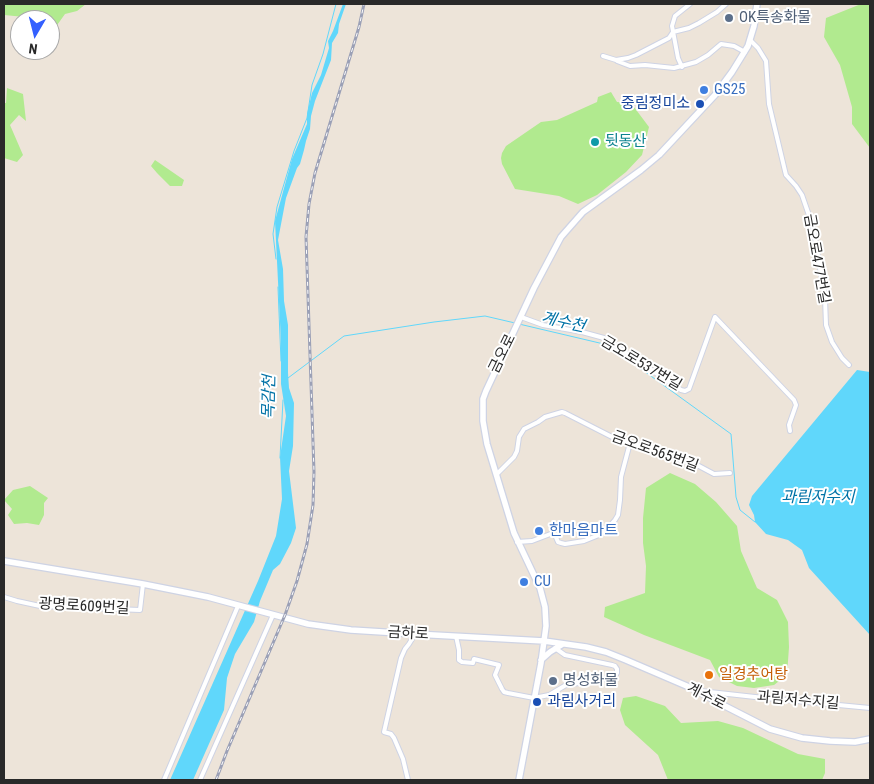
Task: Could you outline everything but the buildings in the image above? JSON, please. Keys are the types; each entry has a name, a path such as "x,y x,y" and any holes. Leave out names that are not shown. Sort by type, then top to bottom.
{"main road":[{"name":"금오로","path":"519,780 541,660 546,616 543,598 517,542 496,475 484,432 483,399 556,244 570,225 590,206 659,155 721,88 745,52 754,26 758,4"},
{"path":"4,562 143,584 238,606"},
{"name":"금하로","path":"238,606 317,625 351,630 544,641"},
{"name":"계수로","path":"544,641 586,647 612,654 696,690 770,728 802,738 855,742 870,739"},
{"path":"541,660 564,643"}],"street":[{"path":"682,67 678,58 672,26 675,16 690,4"},
{"path":"616,60 636,55 669,38 673,32 699,23 726,4"},
{"name":"금오로477번길","path":"750,40 766,61 770,104 784,171 802,195 813,227 825,298 826,325 832,342 849,365"},
{"path":"603,56 630,66 644,65 668,68 682,67 701,59 721,44 734,46 745,52"},
{"name":"금오로537번길","path":"521,318 543,325 604,338 685,391 689,389 715,317 794,400 796,405 789,425 790,431"},
{"name":"금오로565번길","path":"496,475 514,458 519,437 524,430 545,417 565,413 608,436 670,454 714,474 730,473"},
{"path":"517,542 537,540 553,533 558,542 565,544 584,541 599,535 607,529 618,515 621,477 630,443"},
{"name":"광명로609번길","path":"4,596 40,606 140,610 143,584"},
{"path":"164,780 238,606"},
{"path":"200,780 273,615"},
{"path":"408,780 403,759 394,738 391,734 384,732 401,658 415,634"},
{"path":"456,636 459,660 473,664 474,659 498,665 495,675 504,692 534,698 549,695 566,685 610,678 614,677 617,673 615,666 565,655 556,648"},
{"name":"과림저수지길","path":"696,690 755,698 870,708"}],"green space":[{"path":"4,4 86,4 77,11 65,14 60,21 60,10 10,10 10,16 4,15"},
{"path":"861,4 870,4 870,148 852,124 852,107 840,65 824,37 826,18"},
{"path":"7,88 23,94 26,121 19,115 10,125 23,155 17,162 4,158 4,103 6,103"},
{"path":"611,92 617,102 631,103 649,127 642,155 626,172 597,195 578,204 559,196 515,189 502,164 502,153 506,146 541,122 557,120 597,102 598,97"},
{"path":"155,160 184,180 182,186 170,186 151,166"},
{"path":"670,473 695,484 716,502 737,526 741,551 757,588 777,600 788,622 787,675 774,685 754,688 737,686 719,677 710,660 644,635 604,617 605,607 645,593 646,566 643,543 643,518 646,488"},
{"path":"30,486 48,498 44,503 44,515 39,525 27,523 14,524 8,515 12,509 4,500 13,490"},
{"path":"636,696 665,706 681,723 718,721 743,728 798,754 825,759 825,773 822,780 668,780 658,755 625,725 620,710 623,698"}],"water":[{"name":"목감천","path":"343,4 346,4 338,33 332,43 331,60 315,101 310,129 300,164 286,198 278,240 283,269 284,301 288,325 289,388 294,403 293,446 289,471 296,528 291,543 280,564 273,570 260,601 254,622 235,654 227,678 224,710 193,780 170,780 276,536 282,499 280,457 286,416 281,384 281,342 275,221 292,159 307,124 307,114 312,93 321,75 329,48 328,41"},
{"name":"과림저수지","path":"857,370 870,372 870,635 809,568 802,550 788,540 766,534 755,522 749,505 752,496"}],"waterway":[{"name":"목감천","path":"276,259 273,234 277,207 294,151 307,118 312,85 323,54 336,4"},
{"name":"목감천","path":"278,287 281,361"},
{"name":"계수천","path":"288,378 344,336 485,316 515,323"},
{"name":"계수천","path":"519,324 608,345 731,434 736,497 740,510 755,522"},
{"name":"목감천","path":"280,458 283,400"}],"railway":[{"path":"216,780 285,615 307,544 313,505 314,472 306,237 309,204 315,173 359,27 364,4"}],"place":[{"name":"OK특송화물","path":"729,18"},
{"name":"GS25","path":"704,90"},
{"name":"중림정미소","path":"700,104"},
{"name":"뒷동산","path":"595,142"},
{"name":"한마음마트","path":"539,531"},
{"name":"CU","path":"524,582"},
{"name":"일경추어탕","path":"709,675"},
{"name":"명성화물","path":"553,681"},
{"name":"과림사거리","path":"537,702"}]}
